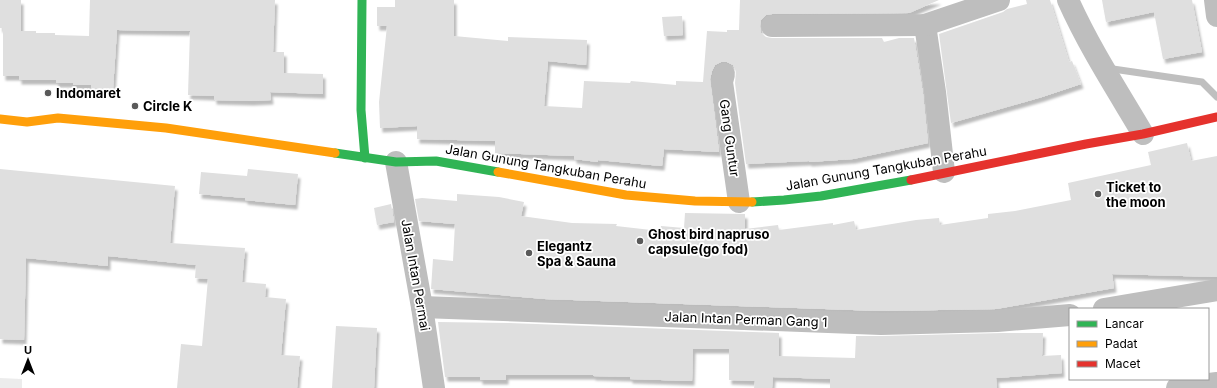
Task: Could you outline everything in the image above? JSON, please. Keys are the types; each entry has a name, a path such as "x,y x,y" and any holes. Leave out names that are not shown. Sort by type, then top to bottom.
{"main road":[{"path":"362,0 361,110 365,158"},
{"name":"Jalan Gunung Tangkuban Perahu","path":"36,111 58,118 166,128 396,162 436,161 626,195 695,201 739,202 784,200 820,196 1143,134 1217,117"},
{"name":"Jalan Gunung Tangkuban Perahu","path":"0,120 27,122 58,118"}],"street":[{"path":"772,26 925,25 999,0"},
{"path":"1068,0 1102,65 1143,134"},
{"path":"1214,0 1217,16"},
{"path":"925,25 935,92 944,172"},
{"name":"Gang Guntur","path":"724,74 722,82 739,202"},
{"name":"Jalan Intan Permai","path":"396,162 422,307 434,388"},
{"path":"1110,308 1217,290"},
{"name":"Jalan Intan Perman Gang 1","path":"422,307 882,324 998,321 1069,315"},
{"path":"1177,388 1217,383"}],"shaded area":[{"path":"0,378 22,379 22,388 0,388"}],"building":[{"path":"0,0 21,0 21,31 55,33 55,35 89,36 90,0 275,0 273,52 284,52 284,73 323,74 323,94 270,92 271,100 251,101 214,100 214,96 188,95 190,31 117,30 113,89 91,88 91,85 73,85 73,83 56,83 56,80 19,80 19,76 3,76 3,28 0,28"},
{"path":"395,0 454,0 454,36 508,41 508,37 587,40 586,65 548,61 544,106 582,108 584,81 630,83 631,81 676,85 676,81 703,82 707,31 727,32 727,30 739,30 740,0 939,0 909,13 772,14 766,15 761,20 760,26 761,33 766,37 772,38 882,38 884,42 899,38 914,38 923,94 928,143 853,159 746,164 735,83 736,71 733,65 727,62 721,62 715,65 710,79 719,152 664,149 662,166 598,160 598,162 574,159 574,156 495,153 495,141 417,139 417,126 380,128 379,102 387,26 377,26 377,7 395,7"},
{"path":"1026,0 1050,0 1069,62 1072,61 1081,84 1042,97 951,123 939,34 1003,12 1007,9 1027,4"},
{"path":"1102,0 1192,0 1202,52 1163,59 1154,12 1106,22"},
{"path":"682,16 683,35 664,36 662,17"},
{"path":"1187,143 1191,161 1217,156 1217,277 1112,274 1114,288 996,309 881,311 545,299 431,289 433,259 453,261 455,224 419,221 415,199 422,198 457,201 457,194 499,197 524,202 521,216 572,223 617,224 616,226 660,231 661,226 684,228 685,213 745,214 745,229 778,225 779,230 833,223 833,225 854,221 856,230 916,220 939,218 940,225 988,218 988,214 1015,211 1071,200 1068,183 1151,165 1148,152"},
{"path":"0,169 175,186 170,243 245,248 242,282 266,284 265,297 286,299 281,355 300,356 297,388 177,388 181,344 202,346 208,279 195,278 196,265 108,256 108,266 26,258 24,340 0,339"},
{"path":"248,169 298,174 295,205 245,200 245,198 199,194 201,172 247,176"},
{"path":"391,204 394,222 377,225 374,208"},
{"path":"438,322 509,323 779,333 779,356 855,358 856,336 1043,333 1042,356 1061,355 1062,373 996,378 997,388 830,388 830,379 773,377 772,388 754,388 755,381 729,380 729,349 693,349 692,381 630,379 630,377 593,375 506,375 506,380 480,380 480,377 445,377"},
{"path":"336,326 377,328 374,388 332,388"}],"waterway":[{"path":"1109,67 1113,69 1202,82 1217,97"}],"traffic: fast":[{"path":"362,0 361,110 365,158"},
{"path":"335,153 396,162 436,161 498,172"},
{"path":"752,202 821,196 911,180"}],"traffic: slow":[{"path":"0,119 27,122 58,118 166,128 335,153"},
{"path":"498,172 626,195 695,201 752,202"}],"traffic: jam":[{"path":"911,180 1086,144 1143,134 1217,117"}],"place":[{"name":"Indomaret","path":"48,93"},
{"name":"Circle K","path":"135,106"},
{"name":"Ticket to the moon","path":"1098,194"},
{"name":"Ghost bird napruso capsule(go fod)","path":"640,241"},
{"name":"Elegantz Spa & Sauna","path":"529,253"}]}
